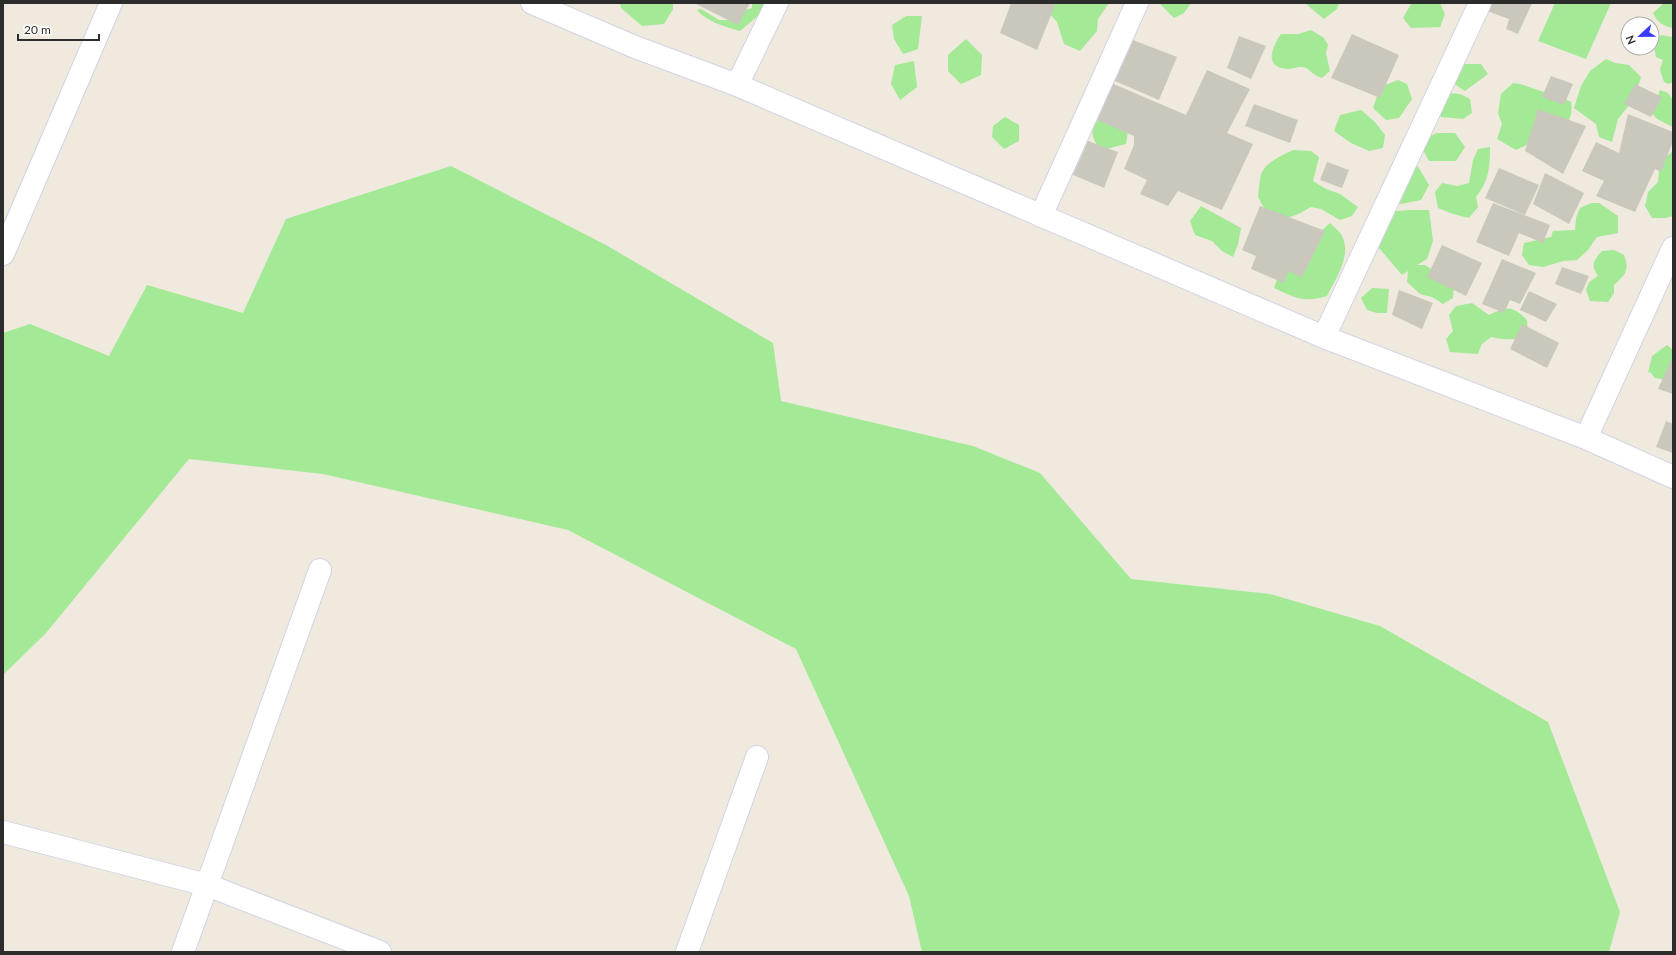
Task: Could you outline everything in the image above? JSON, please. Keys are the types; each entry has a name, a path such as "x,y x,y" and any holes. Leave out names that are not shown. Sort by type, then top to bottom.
{"street":[{"path":"3,254 111,3"},
{"path":"532,3 635,47 737,85 1324,337 1586,438 1673,478"},
{"path":"737,85 777,3"},
{"path":"1041,216 1137,3"},
{"path":"1324,337 1480,3"},
{"path":"1586,438 1673,248"},
{"path":"183,952 320,570"},
{"path":"687,952 757,757"},
{"path":"3,832 207,885 380,952"}],"green space":[{"path":"620,3 673,3 673,9 664,24 642,26 621,8"},
{"path":"752,3 763,3 764,5 759,15 740,31 711,21 697,10 701,9 719,20 735,20 742,11 752,8"},
{"path":"1047,3 1109,3 1098,19 1097,31 1080,51 1064,44 1057,22 1045,8"},
{"path":"1159,3 1191,3 1184,13 1174,18"},
{"path":"1306,3 1339,3 1337,9 1324,19"},
{"path":"1440,3 1445,14 1440,27 1411,28 1403,18 1411,4"},
{"path":"1555,3 1611,3 1586,59 1538,41"},
{"path":"1664,3 1673,3 1673,28 1661,24 1660,16 1655,16 1653,13"},
{"path":"906,16 922,16 918,49 903,54 894,39 892,25"},
{"path":"1311,30 1324,38 1328,45 1326,53 1330,71 1322,78 1304,67 1288,69 1280,68 1275,65 1272,61 1272,56 1275,45 1281,34 1298,34"},
{"path":"1661,35 1673,37 1673,82 1669,84 1664,82 1660,70 1663,60 1656,57 1660,56"},
{"path":"966,39 982,55 981,75 961,84 948,71 948,55"},
{"path":"1606,59 1615,63 1629,65 1641,77 1634,99 1618,119 1612,142 1599,137 1596,124 1574,108 1581,86 1590,71"},
{"path":"914,61 917,87 900,100 891,84 895,65"},
{"path":"1465,64 1481,64 1488,74 1465,91 1453,83 1454,72"},
{"path":"1398,80 1407,84 1412,99 1399,118 1386,120 1373,108 1380,87"},
{"path":"1513,83 1559,96 1571,102 1572,108 1570,118 1567,123 1551,133 1516,150 1497,139 1502,124 1498,113 1501,94"},
{"path":"1660,90 1668,93 1673,100 1673,127 1657,119 1649,110 1656,101"},
{"path":"1447,93 1460,94 1470,99 1472,113 1463,119 1441,117 1439,102"},
{"path":"1361,110 1375,122 1385,135 1383,148 1369,151 1351,143 1334,131 1340,115"},
{"path":"1005,117 1019,125 1019,141 1004,149 992,137 993,126"},
{"path":"1100,118 1128,131 1126,144 1106,149 1099,148 1092,133 1096,122"},
{"path":"1437,133 1455,133 1465,147 1456,161 1429,161 1422,148 1426,138"},
{"path":"1490,147 1488,174 1484,185 1476,197 1478,207 1469,218 1438,208 1435,192 1442,183 1457,186 1469,183 1473,160 1478,149"},
{"path":"1293,150 1311,151 1319,157 1313,181 1326,189 1340,194 1358,207 1352,216 1340,220 1321,209 1311,207 1296,215 1284,218 1279,218 1268,213 1258,197 1261,175 1266,166"},
{"path":"1673,151 1673,216 1665,218 1652,218 1645,206 1648,192 1658,182 1660,162"},
{"path":"1417,165 1429,185 1421,200 1401,204 1384,188 1391,175"},
{"path":"451,166 606,245 773,343 781,401 973,446 1040,473 1131,579 1270,594 1380,626 1548,722 1620,912 1609,952 922,952 909,896 796,649 568,530 323,474 189,459 46,633 3,675 3,333 30,324 109,356 147,285 243,313 286,219"},
{"path":"1591,203 1599,203 1618,216 1618,233 1597,237 1588,250 1577,260 1563,261 1543,267 1529,265 1522,255 1524,243 1551,237 1553,231 1575,230 1576,218 1580,208"},
{"path":"1201,206 1241,228 1238,244 1233,257 1222,251 1212,241 1195,235 1190,221"},
{"path":"1429,210 1433,241 1427,259 1417,265 1425,265 1454,284 1453,298 1443,304 1432,297 1420,294 1407,282 1408,271 1402,275 1379,248 1378,235 1385,220 1396,211"},
{"path":"1330,223 1341,234 1345,250 1339,274 1327,296 1305,299 1274,288 1279,274 1296,269 1312,239"},
{"path":"1614,250 1624,255 1626,260 1627,265 1624,275 1614,285 1614,293 1608,302 1590,301 1586,290 1589,282 1598,276 1594,269 1595,260 1602,251"},
{"path":"1372,288 1389,289 1387,313 1377,313 1367,310 1361,298"},
{"path":"1472,303 1489,315 1500,310 1509,308 1513,309 1527,320 1528,334 1522,339 1503,339 1491,337 1482,344 1478,354 1450,352 1446,339 1453,331 1449,315 1456,306"},
{"path":"1667,345 1673,350 1673,376 1666,380 1655,378 1650,372 1648,373 1652,356"}],"building":[{"path":"694,3 750,3 738,25"},
{"path":"1011,3 1049,3 1055,5 1037,50 1000,33"},
{"path":"1491,3 1532,3 1518,34 1506,29 1509,19 1487,11"},
{"path":"1352,34 1399,55 1380,98 1331,78"},
{"path":"1239,36 1266,46 1251,79 1227,68"},
{"path":"1133,40 1177,57 1159,100 1115,81"},
{"path":"1207,70 1250,89 1227,133 1253,144 1222,210 1178,191 1168,206 1140,194 1147,180 1124,169 1134,145 1134,136 1093,118 1109,82 1186,115"},
{"path":"1551,76 1573,84 1564,105 1542,97"},
{"path":"1635,84 1662,97 1651,117 1624,104"},
{"path":"1254,104 1298,120 1290,143 1245,126"},
{"path":"1538,109 1586,126 1563,174 1525,151"},
{"path":"1628,114 1673,132 1673,141 1661,172 1655,169 1635,212 1596,196 1604,181 1582,171 1596,142 1619,153"},
{"path":"1088,141 1118,152 1104,188 1073,175"},
{"path":"1327,162 1349,170 1342,188 1320,180"},
{"path":"1499,168 1539,185 1525,215 1485,198"},
{"path":"1545,173 1584,193 1569,224 1533,204"},
{"path":"1493,203 1550,225 1543,243 1519,233 1509,256 1476,242"},
{"path":"1260,206 1325,231 1302,277 1288,271 1284,283 1251,269 1256,256 1242,250"},
{"path":"1442,245 1482,263 1466,296 1427,277"},
{"path":"1502,259 1536,273 1520,304 1510,300 1504,313 1482,304"},
{"path":"1562,267 1589,276 1581,294 1555,284"},
{"path":"1399,290 1433,303 1422,329 1392,315"},
{"path":"1529,291 1557,304 1546,322 1520,310"},
{"path":"1522,324 1559,343 1547,368 1510,349"},
{"path":"1673,356 1673,394 1658,389"},
{"path":"1666,421 1673,424 1673,453 1656,447"}]}
